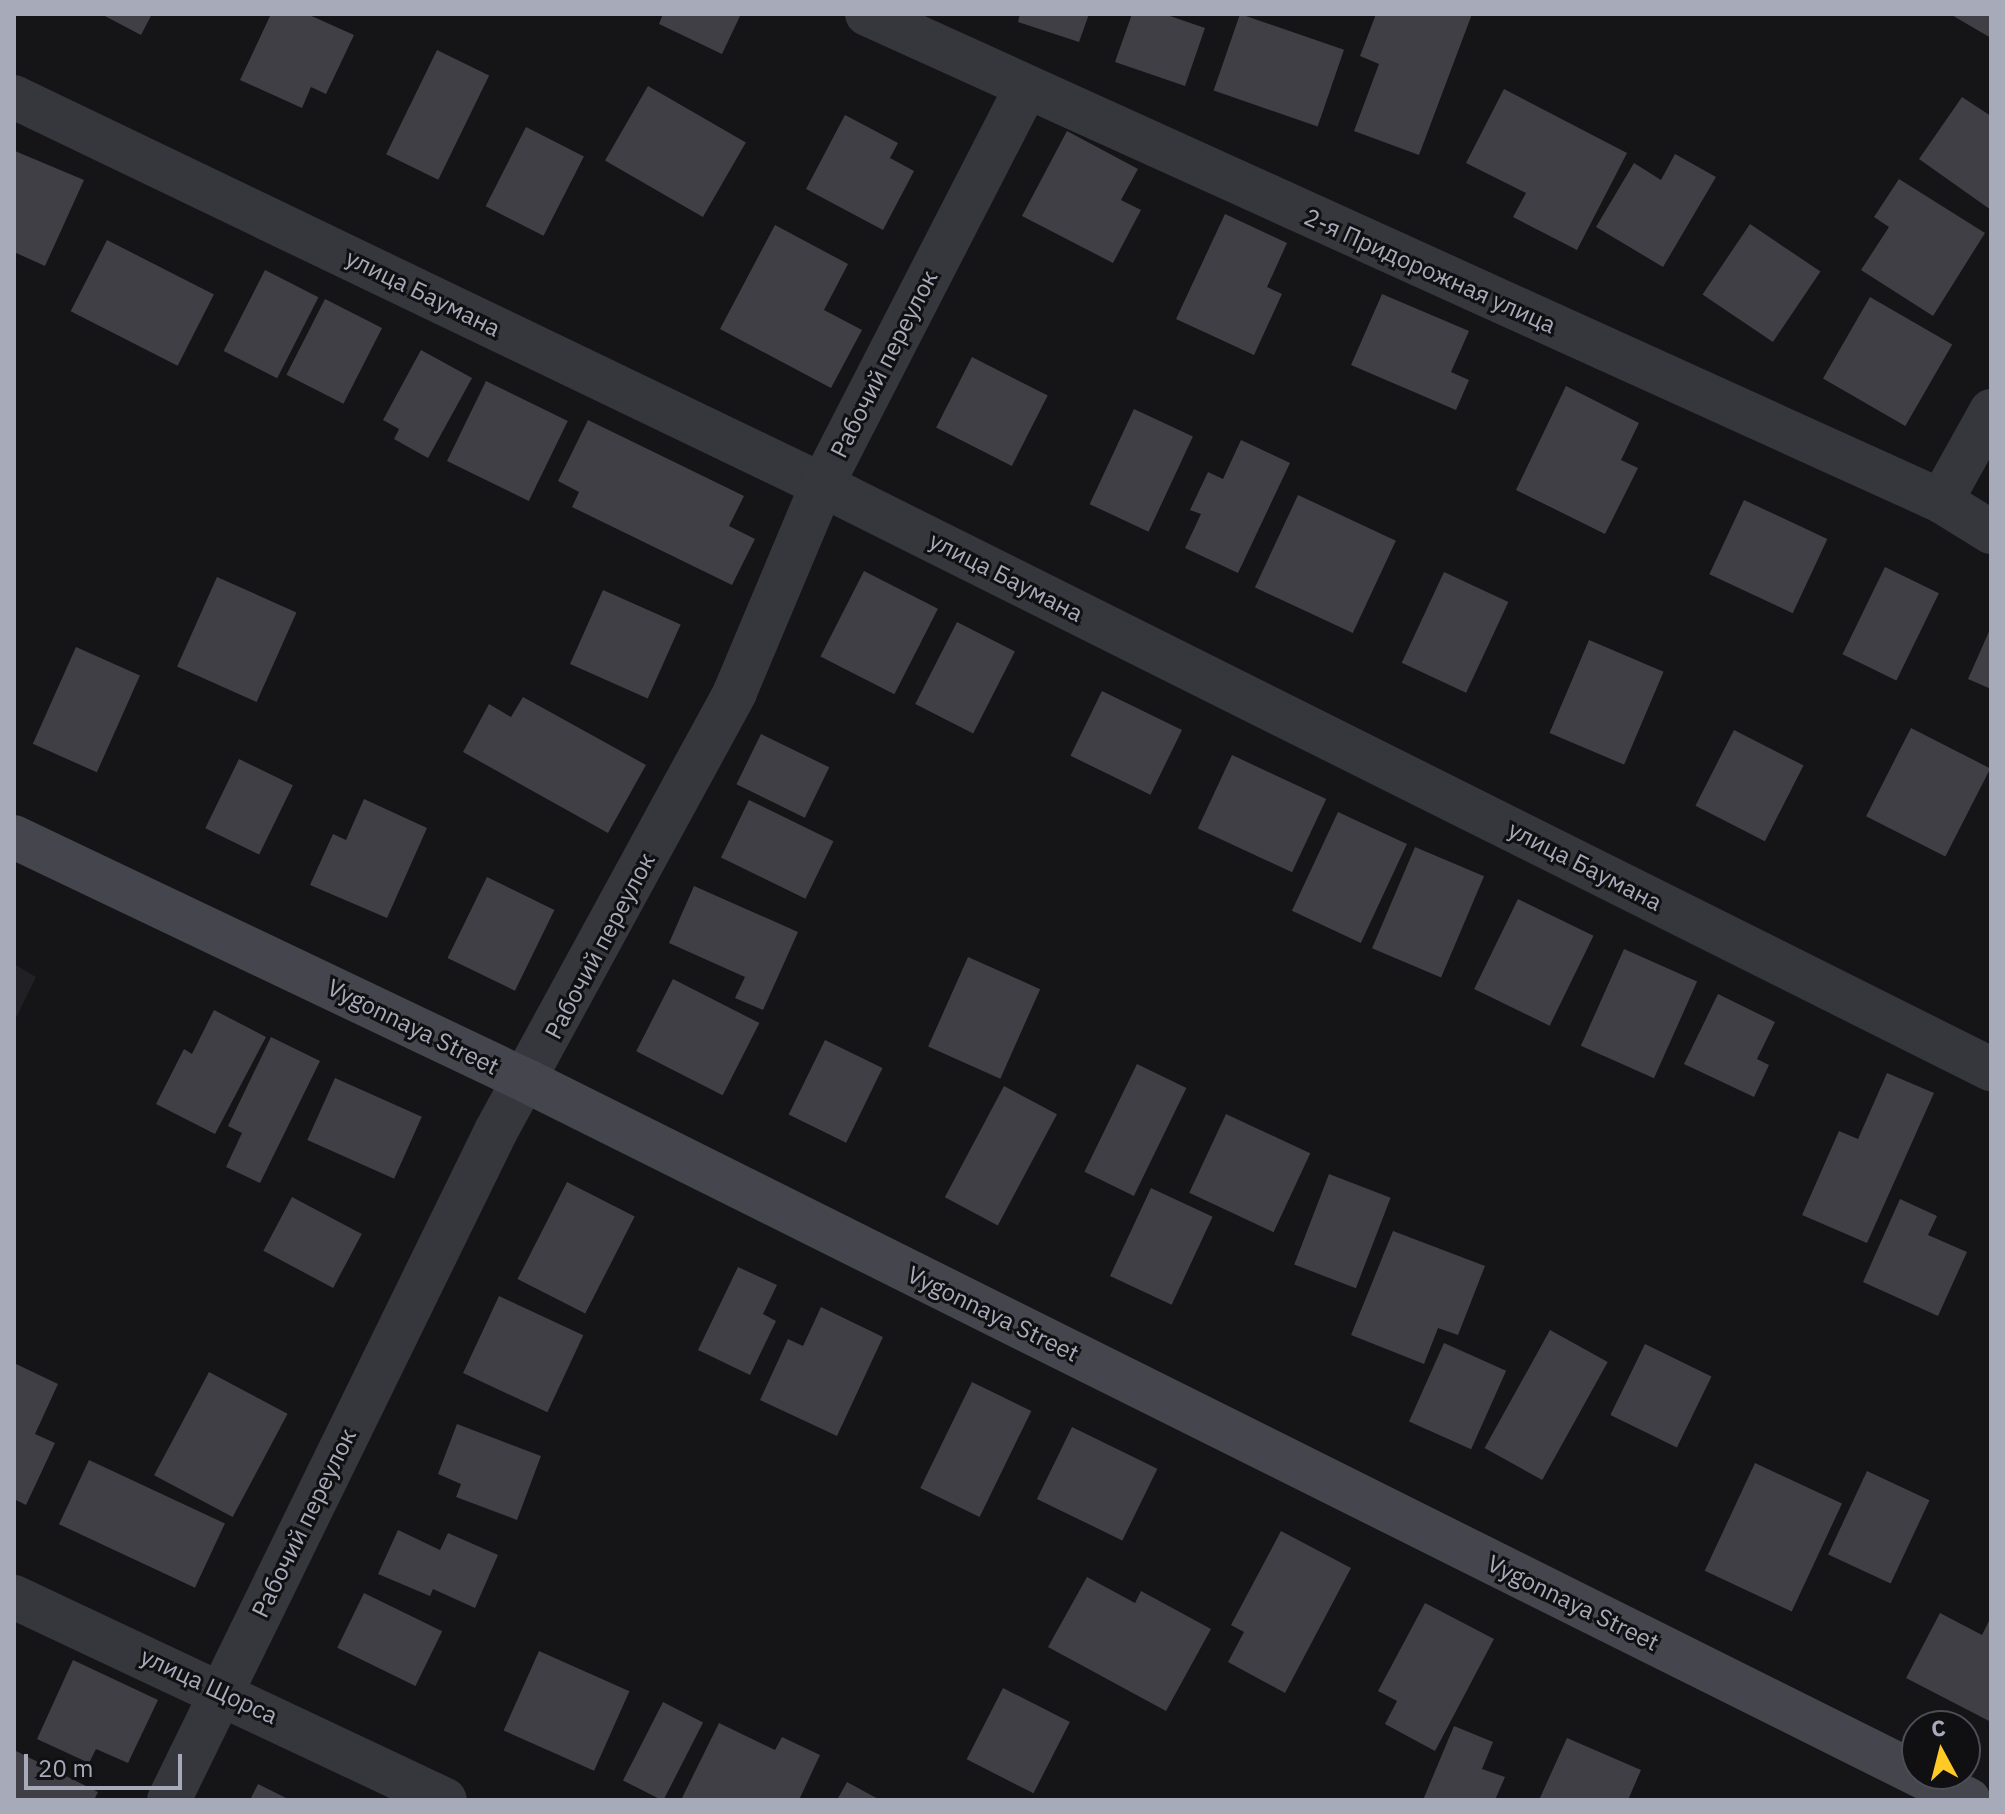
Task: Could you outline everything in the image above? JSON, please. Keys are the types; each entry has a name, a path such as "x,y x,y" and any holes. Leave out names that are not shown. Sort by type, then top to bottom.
{"street":[{"name":"2-я Придорожная улица","path":"867,14 1025,90 1941,501 1991,532"},
{"name":"Рабочий переулок","path":"169,1800 496,1131 527,1081 735,692 822,485 1025,90"},
{"name":"улица Баумана","path":"14,97 822,485 1991,1069"},
{"path":"1941,501 1991,411"},
{"name":"Vygonnaya Street","path":"14,837 527,1081 1969,1800"},
{"name":"улица Щорса","path":"14,1597 222,1691 445,1800"}],"shaded area":[{"path":"14,964 36,977 14,1022"}],"building":[{"path":"101,14 152,14 141,35"},
{"path":"271,14 307,14 354,35 326,94 311,87 302,108 240,80"},
{"path":"663,14 741,14 722,54 659,24"},
{"path":"1020,14 1089,14 1079,42 1018,22"},
{"path":"1132,14 1164,14 1205,28 1185,86 1115,62"},
{"path":"1240,14 1344,50 1318,126 1214,91"},
{"path":"1376,14 1472,14 1419,155 1354,131 1379,64 1360,56"},
{"path":"1950,14 1991,14 1991,38"},
{"path":"437,50 489,75 438,180 386,154"},
{"path":"648,86 746,142 703,217 605,160"},
{"path":"1504,89 1627,153 1577,250 1513,217 1526,193 1466,163"},
{"path":"1962,97 1991,116 1991,210 1919,159"},
{"path":"845,115 898,143 890,158 914,171 883,230 806,189"},
{"path":"526,127 584,157 544,236 486,206"},
{"path":"1067,131 1138,169 1121,200 1141,210 1113,263 1022,216"},
{"path":"15,151 84,180 45,266 14,252"},
{"path":"1675,154 1716,177 1663,267 1596,227 1634,163 1661,180"},
{"path":"1899,179 1985,233 1933,316 1861,270 1889,227 1874,217"},
{"path":"1225,214 1287,243 1267,287 1282,294 1254,355 1176,319"},
{"path":"1750,224 1820,272 1773,342 1702,294"},
{"path":"775,225 848,264 824,310 862,330 831,388 720,329"},
{"path":"107,240 214,294 178,366 71,311"},
{"path":"265,270 318,297 277,378 224,351"},
{"path":"1382,294 1469,331 1451,372 1469,380 1456,410 1351,365"},
{"path":"1870,297 1952,344 1905,426 1823,378"},
{"path":"325,299 382,328 343,404 286,375"},
{"path":"421,350 472,378 428,458 394,439 399,429 383,420"},
{"path":"972,357 1048,396 1012,466 936,427"},
{"path":"486,381 568,421 529,501 447,461"},
{"path":"1566,386 1639,423 1621,460 1638,468 1605,534 1516,490"},
{"path":"1134,409 1193,436 1149,532 1090,504"},
{"path":"588,420 744,496 729,526 755,539 732,585 572,507 579,492 558,481"},
{"path":"1241,440 1290,463 1238,573 1185,548 1201,514 1190,510 1208,472 1223,479"},
{"path":"1298,495 1396,541 1353,633 1255,587"},
{"path":"1744,500 1827,539 1793,613 1709,574"},
{"path":"1885,567 1939,593 1896,680 1842,654"},
{"path":"864,571 938,609 894,694 820,657"},
{"path":"1444,572 1508,602 1466,693 1402,663"},
{"path":"217,577 296,612 257,702 177,667"},
{"path":"603,590 681,625 648,699 570,664"},
{"path":"957,622 1015,652 973,733 915,704"},
{"path":"1991,627 1991,689 1968,679"},
{"path":"1589,640 1664,672 1624,765 1550,733"},
{"path":"76,647 140,675 97,772 33,744"},
{"path":"1102,691 1182,730 1150,795 1070,756"},
{"path":"523,697 646,765 608,833 463,752 489,704 511,717"},
{"path":"1911,728 1990,768 1945,857 1866,816"},
{"path":"1734,730 1803,765 1765,841 1695,806"},
{"path":"761,734 829,767 805,818 736,784"},
{"path":"1232,755 1326,799 1292,872 1198,828"},
{"path":"239,759 293,785 259,855 205,828"},
{"path":"364,799 427,828 387,918 310,885 333,834 346,840"},
{"path":"749,800 833,841 805,899 721,858"},
{"path":"1338,812 1407,844 1361,943 1292,911"},
{"path":"1415,847 1484,876 1441,978 1372,948"},
{"path":"487,877 554,910 515,991 448,958"},
{"path":"694,886 798,932 763,1010 735,998 745,977 669,943"},
{"path":"1518,899 1593,936 1550,1026 1474,989"},
{"path":"1624,949 1697,982 1654,1078 1581,1046"},
{"path":"968,957 1040,989 1000,1079 928,1047"},
{"path":"673,979 759,1023 723,1095 636,1051"},
{"path":"1718,994 1775,1022 1757,1059 1769,1065 1754,1097 1684,1064"},
{"path":"214,1010 266,1037 215,1134 156,1104 184,1049 192,1054"},
{"path":"271,1037 320,1061 260,1183 226,1167 242,1133 228,1126"},
{"path":"825,1040 883,1068 846,1143 789,1115"},
{"path":"1137,1064 1186,1088 1134,1196 1084,1172"},
{"path":"1887,1073 1934,1093 1867,1243 1802,1215 1839,1131 1858,1139"},
{"path":"335,1078 422,1117 394,1179 307,1140"},
{"path":"1004,1086 1057,1114 998,1225 945,1197"},
{"path":"1226,1114 1310,1153 1274,1232 1189,1193"},
{"path":"1329,1174 1391,1198 1356,1288 1294,1265"},
{"path":"567,1182 635,1217 585,1314 518,1279"},
{"path":"1151,1188 1213,1217 1172,1305 1110,1276"},
{"path":"292,1197 362,1234 333,1288 263,1251"},
{"path":"1900,1199 1937,1216 1928,1235 1967,1252 1938,1316 1863,1282"},
{"path":"1393,1231 1485,1266 1458,1335 1438,1328 1424,1364 1351,1335"},
{"path":"738,1267 777,1285 763,1314 776,1321 750,1375 698,1350"},
{"path":"499,1296 583,1335 547,1412 463,1373"},
{"path":"821,1307 883,1337 837,1436 760,1400 788,1339 803,1346"},
{"path":"1550,1330 1608,1362 1542,1480 1485,1448"},
{"path":"1444,1343 1506,1371 1471,1449 1409,1422"},
{"path":"1645,1344 1712,1376 1677,1447 1610,1415"},
{"path":"14,1363 58,1384 35,1434 55,1443 26,1505 14,1499"},
{"path":"209,1372 288,1414 233,1517 154,1475"},
{"path":"972,1382 1031,1411 980,1517 920,1488"},
{"path":"457,1424 541,1456 517,1520 456,1497 461,1484 438,1474"},
{"path":"1072,1427 1157,1469 1122,1541 1037,1499"},
{"path":"89,1460 225,1523 195,1588 59,1524"},
{"path":"1755,1463 1842,1504 1792,1611 1705,1571"},
{"path":"1867,1471 1930,1500 1891,1584 1828,1554"},
{"path":"398,1530 440,1550 448,1533 498,1555 475,1608 433,1589 430,1596 378,1574"},
{"path":"1281,1531 1351,1568 1285,1693 1228,1662 1244,1632 1231,1625"},
{"path":"1087,1577 1135,1603 1141,1591 1211,1629 1166,1711 1048,1647"},
{"path":"364,1593 442,1631 415,1686 337,1648"},
{"path":"1425,1603 1494,1639 1435,1751 1385,1724 1397,1701 1378,1691"},
{"path":"1940,1613 1982,1635 1991,1617 1991,1722 1981,1717 1981,1710 1968,1710 1906,1678"},
{"path":"539,1651 629,1691 594,1771 504,1730"},
{"path":"73,1660 158,1700 128,1763 96,1749 89,1763 37,1739"},
{"path":"1003,1688 1070,1722 1034,1793 967,1759"},
{"path":"663,1702 703,1722 664,1800 623,1780"},
{"path":"719,1723 775,1750 782,1737 820,1755 799,1800 681,1800"},
{"path":"1454,1726 1493,1742 1482,1769 1505,1777 1495,1800 1423,1800"},
{"path":"1567,1738 1641,1770 1628,1800 1539,1800"},
{"path":"14,1750 98,1792 94,1800 14,1800"},
{"path":"847,1782 880,1800 837,1800"},
{"path":"258,1784 290,1800 250,1800"}]}
